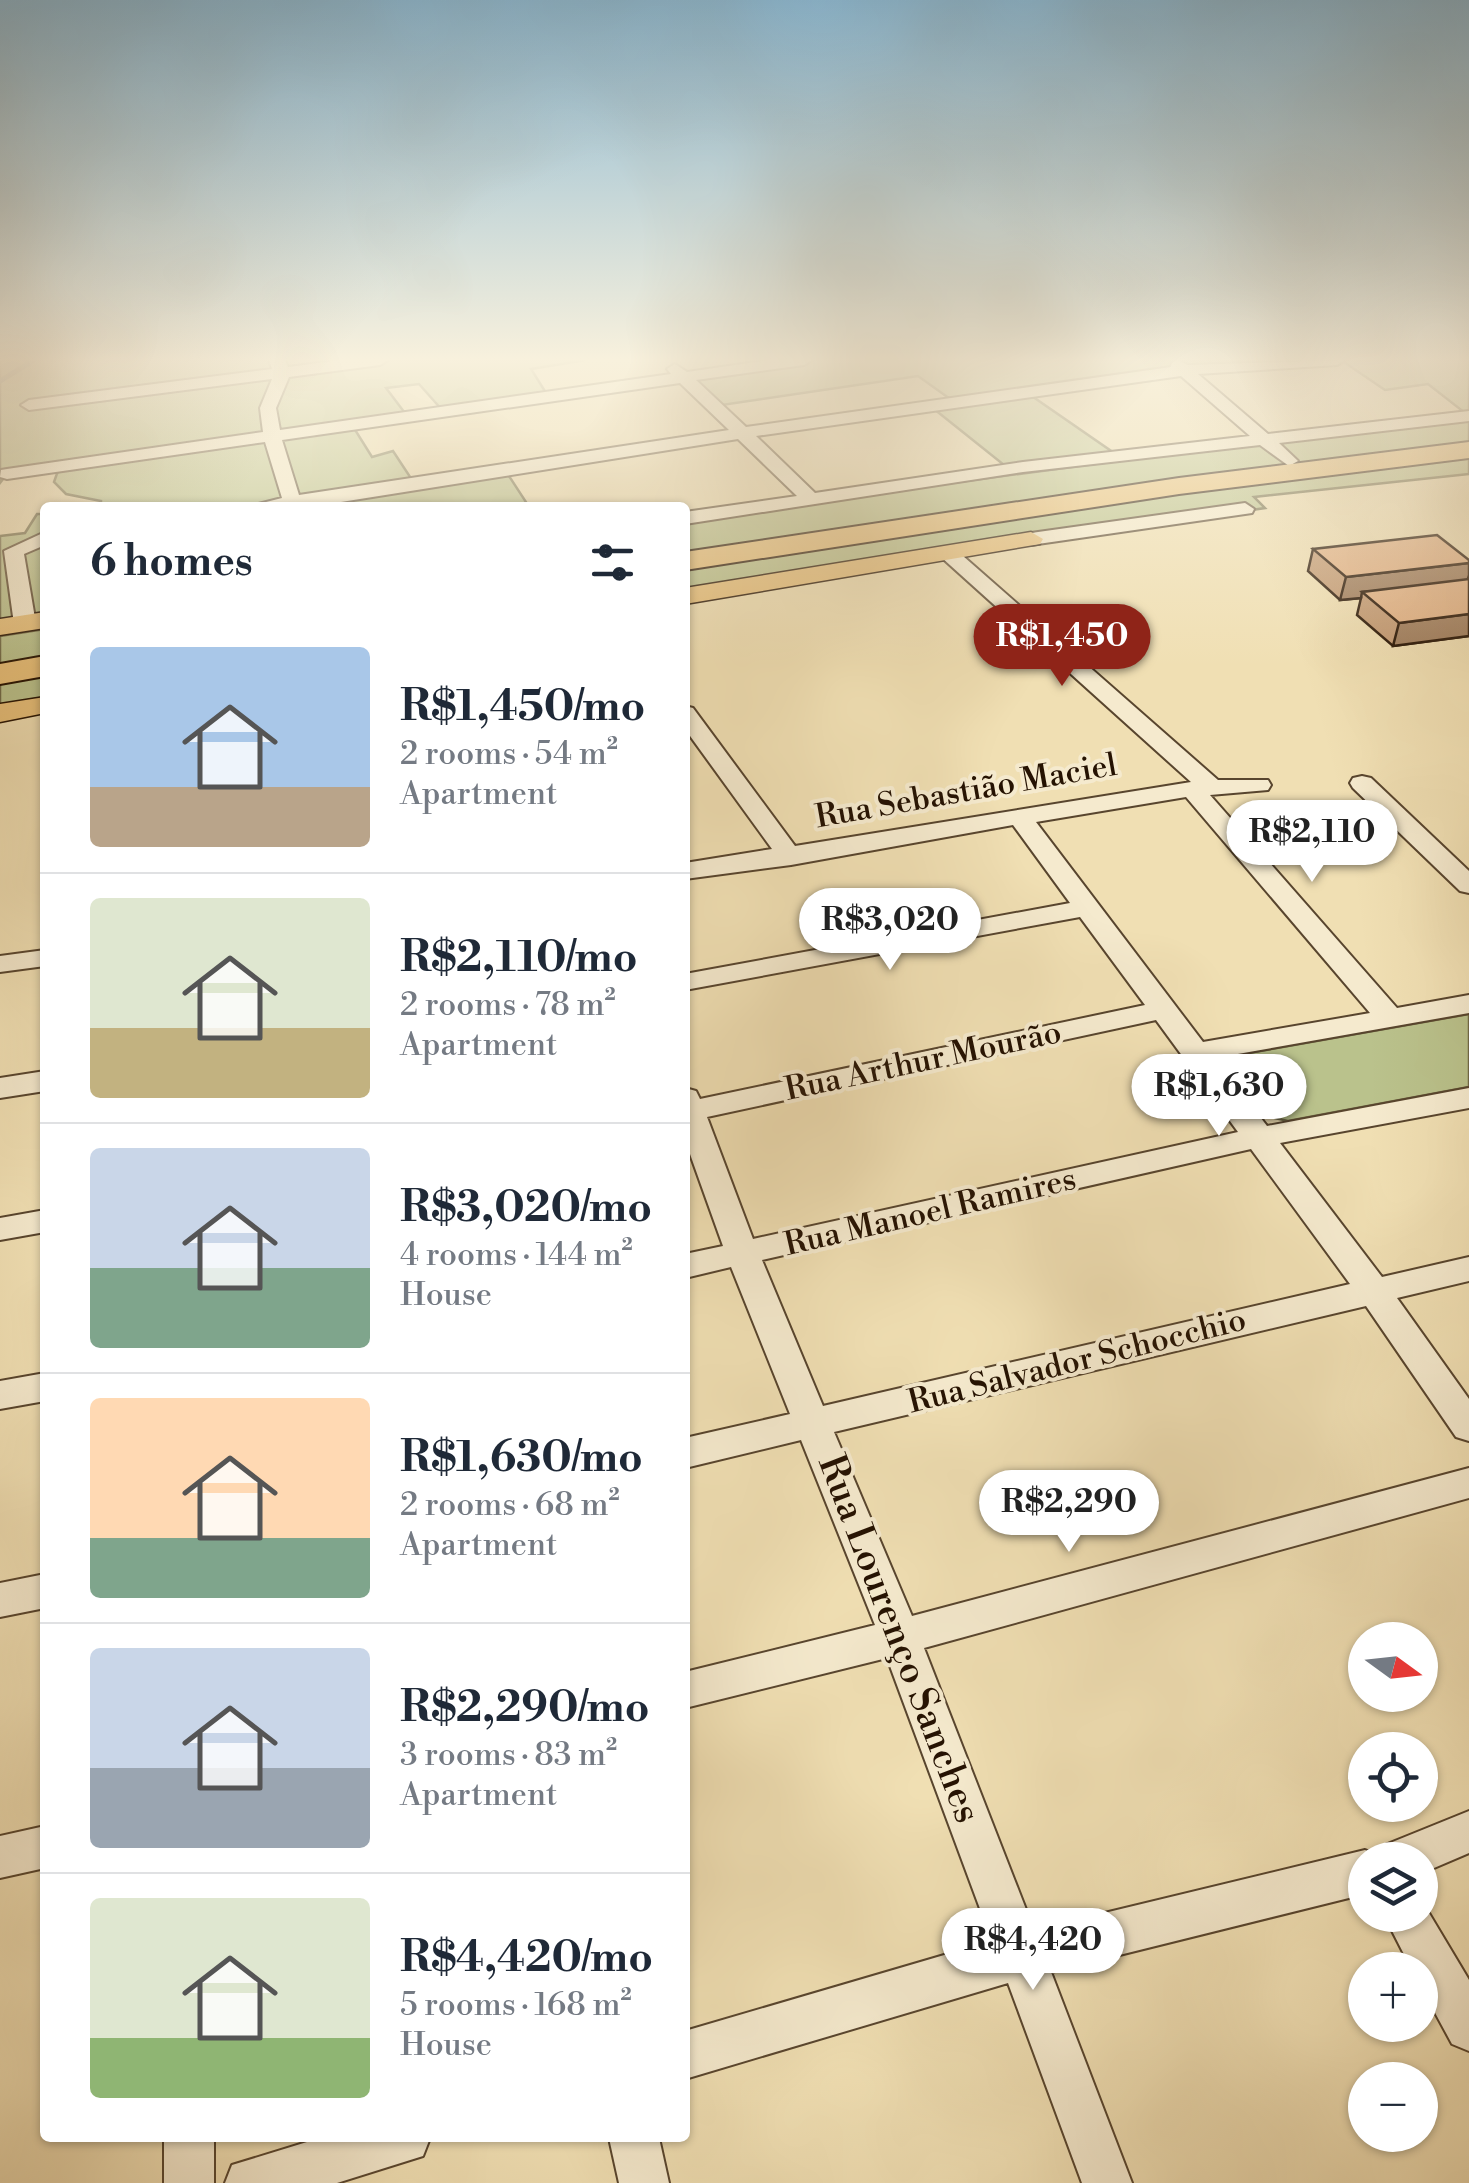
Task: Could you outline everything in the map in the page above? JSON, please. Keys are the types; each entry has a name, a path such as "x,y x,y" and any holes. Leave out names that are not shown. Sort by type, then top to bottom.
{"highway":[{"path":"690,547 1282,462"},
{"path":"690,560 1369,462"},
{"path":"1032,539 1251,476"},
{"path":"0,662 40,655"},
{"path":"0,674 40,667"}],"main road":[{"path":"690,595 1032,539"},
{"path":"0,712 40,706"}],"street":[{"path":"7,474 94,462"},
{"path":"280,462 292,502"},
{"path":"306,502 564,462"},
{"path":"772,462 810,498"},
{"path":"690,517 1077,462"},
{"path":"1032,539 1245,509"},
{"path":"23,624 14,551 40,540"},
{"path":"948,553 1201,788 1390,1018"},
{"path":"690,720 791,857"},
{"path":"1362,782 1469,886"},
{"name":"Rua Sebastião Maciel","path":"690,870 791,857 1018,815 1201,788 1259,785"},
{"path":"1018,815 1372,1290 1469,1427"},
{"path":"690,981 1085,908"},
{"path":"0,964 40,959"},
{"path":"1192,1053 1469,1004"},
{"name":"Rua Arthur Mourão","path":"690,1106 1161,1010"},
{"path":"0,1088 40,1082"},
{"name":"Rua Manoel Ramires","path":"690,1265 1256,1138 1469,1098"},
{"name":"Rua Lourenço Sanches","path":"690,1117 900,1636 1107,2183"},
{"path":"0,1229 40,1222"},
{"name":"Rua Salvador Schocchio","path":"690,1452 1469,1270"},
{"path":"0,1395 40,1387"},
{"path":"690,1689 1469,1483"},
{"path":"0,1600 40,1592"},
{"path":"1438,1845 1469,1832"},
{"path":"0,1857 40,1848"},
{"path":"690,2054 1022,1956 1348,1876"},
{"path":"1416,1932 1469,2027"},
{"path":"189,2142 189,2183"},
{"path":"250,2183 391,2142"},
{"path":"635,2142 644,2183"}],"green space":[{"path":"0,462 400,462 414,483 505,470 526,502 101,502 66,494 54,482 59,468 7,474 0,483"},
{"path":"1000,462 1064,462 1009,469"},
{"path":"1111,462 1469,462 1469,474 1254,497 1265,508 690,591 690,522"},
{"path":"40,514 40,621 0,627 0,536 25,533"},
{"path":"40,630 40,698 0,705 0,636"},
{"path":"1469,1014 1469,1087 1288,1121 1266,1116 1223,1066 1243,1054"}],"building":[{"path":"1437,535 1469,563 1346,577 1313,549"},
{"path":"1469,579 1469,614 1399,623 1362,592"}]}
